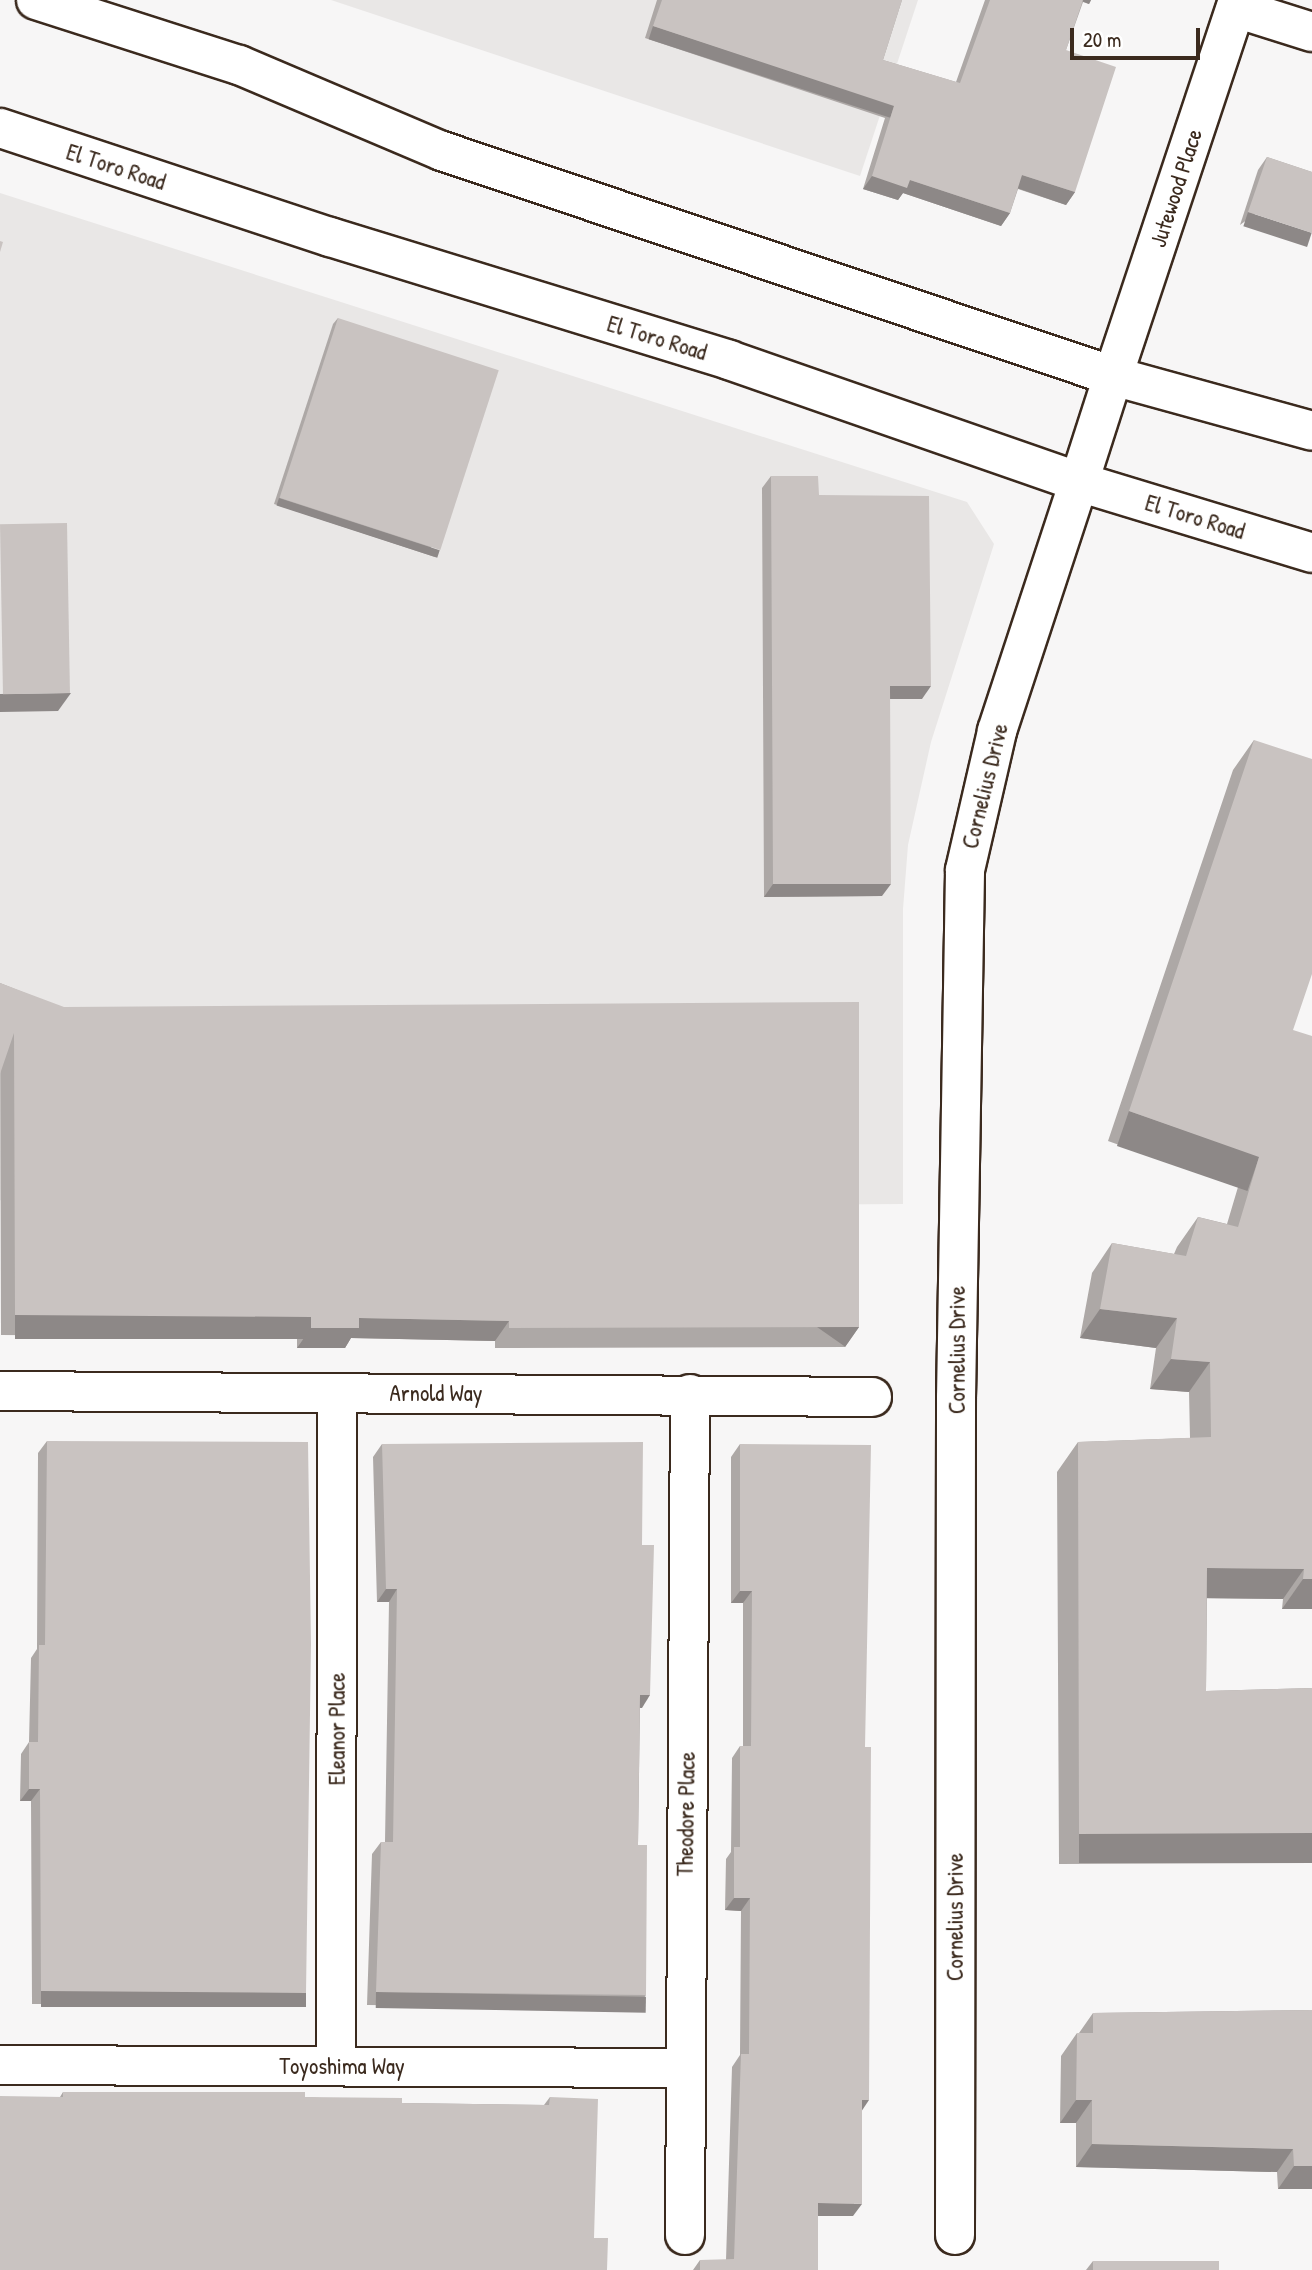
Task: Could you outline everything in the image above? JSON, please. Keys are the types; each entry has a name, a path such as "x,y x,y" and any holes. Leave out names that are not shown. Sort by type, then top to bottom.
{"street":[{"path":"36,0 239,65 442,151 1113,376 1312,431"},
{"path":"1237,4 1312,32"},
{"name":"Jutewood Place","path":"1079,482 1237,4"},
{"name":"El Toro Road","path":"0,128 330,237 729,360 1079,482 1312,553"},
{"name":"Cornelius Drive","path":"955,2235 956,1398 965,870 997,731 1079,482"},
{"name":"Arnold Way","path":"0,1391 872,1396"},
{"name":"Eleanor Place","path":"336,2066 337,1393"},
{"name":"Theodore Place","path":"685,2235 690,1394"},
{"name":"Toyoshima Way","path":"0,2065 684,2068"}],"shaded area":[{"path":"331,0 918,0 860,176"},
{"path":"0,193 967,502 994,544 931,742 908,845 903,909 903,1204 29,1210 0,1200"}],"building":[{"path":"662,0 902,0 883,60 960,83 990,0 1083,0 1066,50 1116,67 1075,192 1022,175 1010,213 910,180 907,188 872,176 894,106 653,26"},
{"path":"1267,157 1312,172 1312,233 1248,212"},
{"path":"338,318 499,370 440,550 280,498"},
{"path":"771,476 818,476 819,495 929,496 931,686 890,686 891,884 773,884"},
{"path":"67,523 70,693 3,694 0,524"},
{"path":"1254,740 1312,759 1312,974 1293,1030 1312,1036 1312,1579 1303,1579 1304,1569 1207,1568 1206,1691 1312,1688 1312,1833 1079,1834 1078,1442 1211,1437 1210,1362 1171,1359 1177,1318 1100,1309 1112,1243 1186,1256 1198,1217 1238,1227 1259,1157 1129,1111"},
{"path":"0,983 64,1007 859,1002 859,1327 509,1328 509,1321 359,1318 359,1328 311,1328 311,1317 15,1315 14,1033 0,1074"},
{"path":"47,1441 308,1442 311,1644 306,1993 41,1991 40,1789 29,1789 29,1742 38,1742 39,1645 45,1645"},
{"path":"643,1442 642,1545 654,1545 650,1695 640,1695 638,1845 647,1845 646,1995 376,1992 381,1842 393,1842 397,1589 386,1589 382,1444"},
{"path":"740,1444 871,1445 865,1747 871,1747 869,2100 862,2100 862,2204 818,2203 818,2270 700,2270 700,2260 734,2259 741,2054 749,2054 750,1898 734,1898 734,1847 740,1847 740,1746 751,1746 752,1591 740,1591"},
{"path":"1312,2010 1312,2166 1294,2166 1293,2149 1092,2144 1092,2100 1076,2100 1077,2033 1093,2033 1093,2013"},
{"path":"63,2092 305,2092 305,2097 402,2098 402,2103 549,2105 550,2097 598,2099 594,2238 608,2238 607,2270 0,2270 0,2096 63,2097"},
{"path":"1093,2261 1219,2261 1219,2270 1093,2270"}]}
